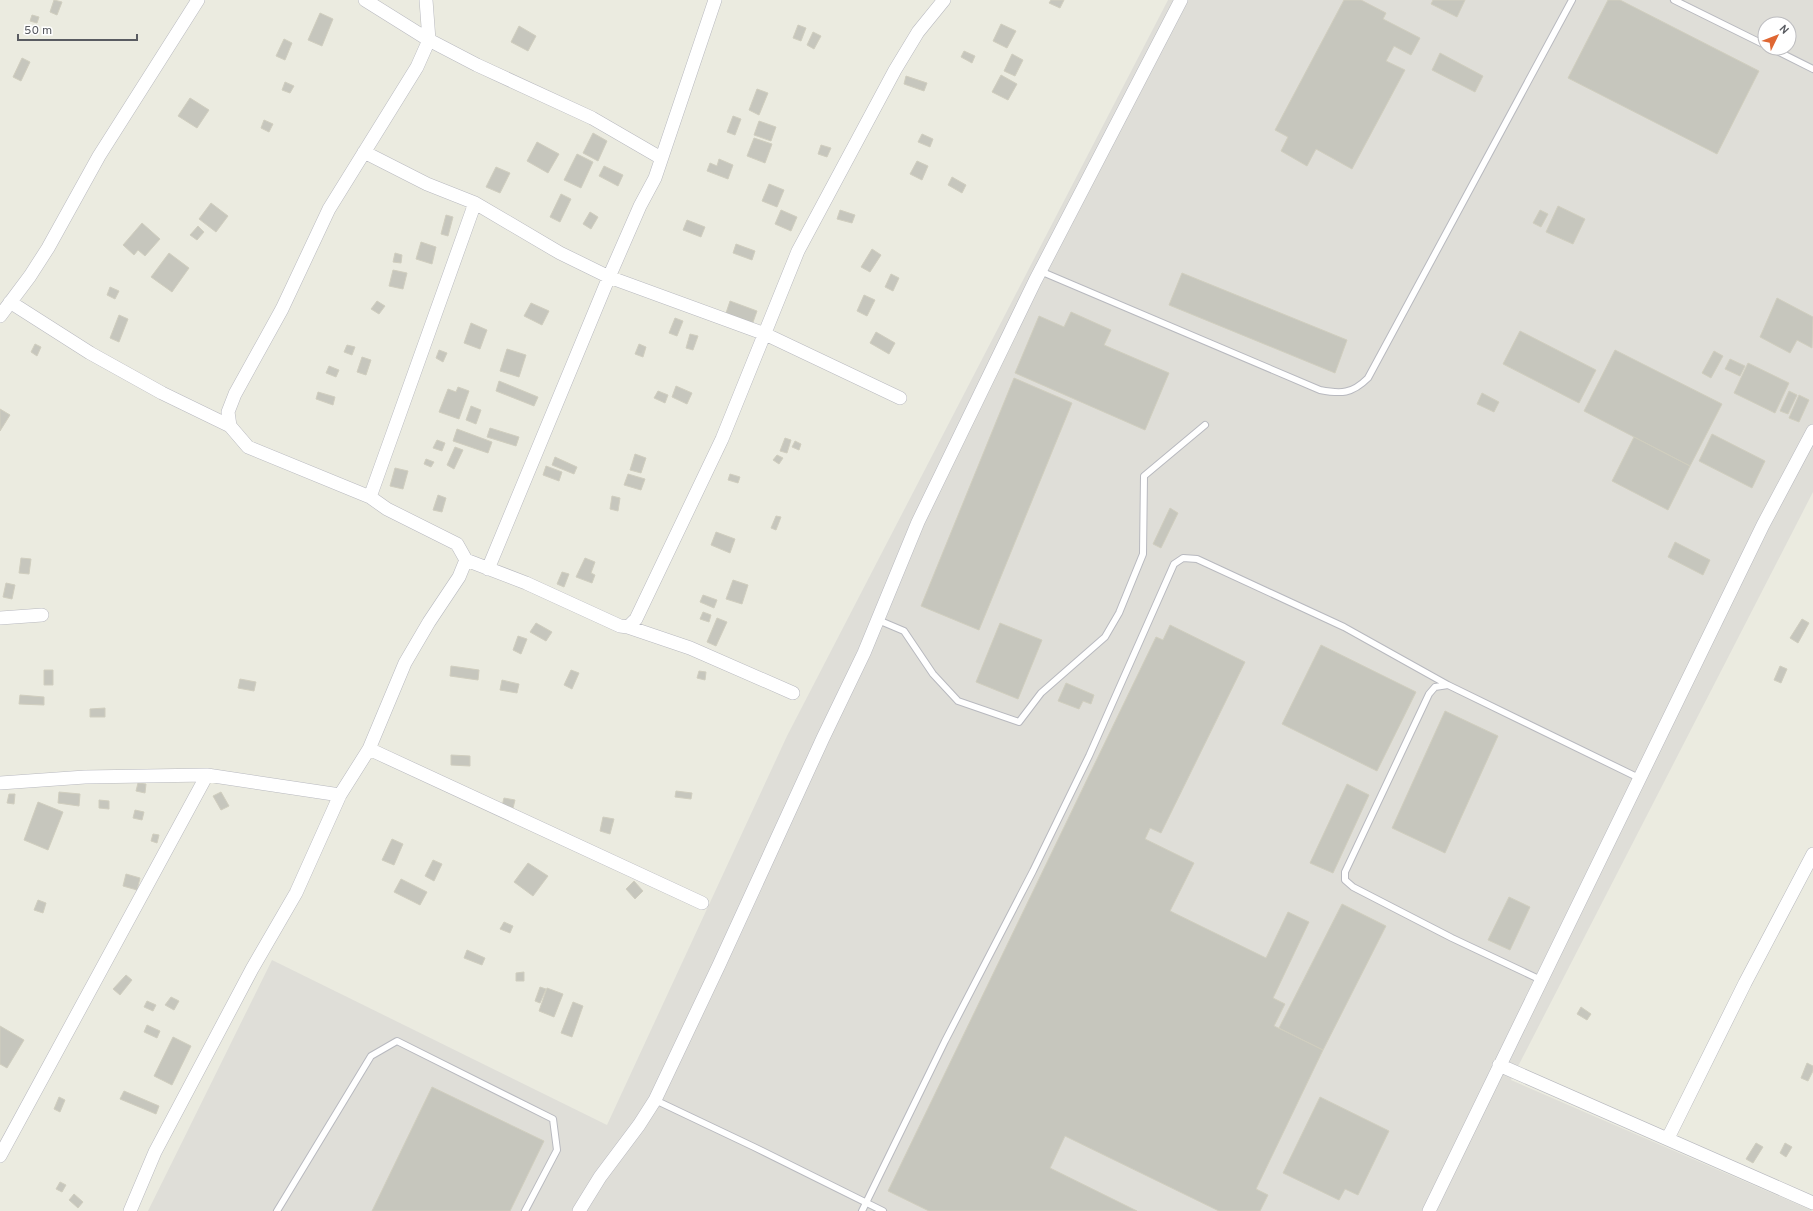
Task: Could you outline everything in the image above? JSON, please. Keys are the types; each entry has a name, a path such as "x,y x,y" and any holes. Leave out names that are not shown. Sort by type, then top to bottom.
{"street":[{"path":"0,316 48,248 103,150 198,0"},
{"path":"365,0 429,40 490,71 592,118 661,158"},
{"path":"230,426 228,412 235,394 282,309 329,209 417,68 429,40 426,0"},
{"path":"488,569 609,277 640,206 655,178 715,0"},
{"path":"628,627 636,619 722,439 798,251 895,70 918,32 944,0"},
{"path":"579,1211 600,1177 639,1125 655,1100 878,620 918,522 1040,271 1181,0"},
{"path":"364,152 427,184 475,203 560,253 609,277 765,334 900,398"},
{"path":"370,497 475,203"},
{"path":"10,302 90,353 162,393 230,426 248,447 370,497 387,509 457,544 466,560 526,583 620,626 628,627 690,648 793,693"},
{"path":"1429,1211 1763,525 1813,431"},
{"path":"130,1211 156,1152 252,969 296,893 340,795 369,749 405,663 429,622 459,577 466,560"},
{"path":"0,618 42,615"},
{"path":"369,749 702,903"},
{"path":"0,783 85,777 207,775 340,795"},
{"path":"0,1156 207,775"},
{"path":"1668,1138 1745,983 1813,854"},
{"path":"1499,1066 1668,1138 1813,1203"}],"lane":[{"path":"1040,271 1320,390 1337,393 1356,388 1368,378 1572,0"},
{"path":"1674,0 1757,41"},
{"path":"1787,56 1813,69"},
{"path":"878,620 904,631 934,674 958,701 1019,722 1041,693 1105,637 1119,612 1143,554 1144,476 1205,425"},
{"path":"862,1211 945,1041 1037,864 1088,756 1174,564 1183,558 1197,559 1344,627 1448,685 1639,778"},
{"path":"1448,685 1435,687 1428,694 1345,872 1345,880 1353,887 1452,938 1541,980"},
{"path":"277,1211 371,1056 397,1041 553,1119 557,1150 525,1211"},
{"path":"655,1100 883,1211"}],"shaded area":[{"path":"1168,0 1813,0 1813,492 1511,1080 1813,1211 148,1211 272,960 607,1125 787,736"}],"building":[{"path":"54,0 62,2 57,15 50,12"},
{"path":"1051,0 1064,0 1060,8 1049,3"},
{"path":"1344,0 1361,0 1386,13 1383,19 1420,38 1411,55 1394,46 1386,61 1405,70 1352,169 1316,149 1307,166 1281,151 1288,137 1275,130"},
{"path":"1433,0 1465,0 1457,17 1431,4"},
{"path":"1608,0 1620,0 1759,71 1717,154 1568,78"},
{"path":"320,13 333,19 322,46 308,40"},
{"path":"32,15 39,17 37,23 30,21"},
{"path":"1001,24 1016,31 1007,48 993,41"},
{"path":"798,25 806,28 801,41 793,38"},
{"path":"519,26 536,36 528,51 511,42"},
{"path":"813,32 821,36 814,49 807,45"},
{"path":"284,39 292,43 285,60 276,56"},
{"path":"964,51 975,56 972,63 961,57"},
{"path":"1440,53 1483,76 1475,92 1432,70"},
{"path":"1012,54 1023,60 1015,76 1004,71"},
{"path":"22,58 30,62 21,81 13,77"},
{"path":"1001,75 1017,84 1008,100 992,92"},
{"path":"906,76 927,83 924,91 904,84"},
{"path":"285,82 294,86 290,93 282,90"},
{"path":"757,89 768,93 759,115 749,110"},
{"path":"190,98 209,110 197,128 178,116"},
{"path":"733,116 741,119 735,135 727,132"},
{"path":"264,120 273,124 269,132 261,128"},
{"path":"759,121 776,127 771,141 754,135"},
{"path":"593,133 607,141 598,161 583,153"},
{"path":"922,134 933,139 930,147 918,142"},
{"path":"754,138 772,144 765,163 747,156"},
{"path":"537,142 559,154 548,173 527,161"},
{"path":"821,145 831,148 827,157 818,154"},
{"path":"577,154 593,162 581,188 564,180"},
{"path":"719,159 733,165 728,179 707,171 710,163 717,166"},
{"path":"917,161 928,166 922,180 910,174"},
{"path":"604,166 623,175 618,186 599,176"},
{"path":"496,167 510,173 500,193 486,187"},
{"path":"952,177 966,185 962,193 948,185"},
{"path":"769,184 784,190 777,207 762,201"},
{"path":"561,194 571,199 560,222 550,217"},
{"path":"211,203 228,216 216,232 199,219"},
{"path":"1558,206 1585,219 1573,244 1546,232"},
{"path":"781,210 797,217 791,231 775,224"},
{"path":"840,210 855,215 852,223 837,219"},
{"path":"1540,210 1548,214 1541,227 1533,223"},
{"path":"590,212 598,217 591,229 583,224"},
{"path":"446,215 453,217 448,236 441,234"},
{"path":"687,220 705,227 701,237 683,230"},
{"path":"142,223 160,239 145,256 138,250 134,255 123,245"},
{"path":"198,226 204,232 197,240 190,235"},
{"path":"421,242 436,247 432,264 416,259"},
{"path":"736,244 755,251 752,260 733,253"},
{"path":"872,249 881,255 870,272 861,267"},
{"path":"169,253 189,268 172,292 151,277"},
{"path":"395,253 402,255 401,263 393,262"},
{"path":"393,270 407,273 403,289 389,286"},
{"path":"1182,273 1347,340 1335,373 1169,305"},
{"path":"891,274 899,278 893,291 885,287"},
{"path":"110,287 119,291 115,299 107,295"},
{"path":"864,295 875,300 867,316 857,311"},
{"path":"1777,298 1813,317 1812,348 1797,340 1790,353 1760,337"},
{"path":"377,301 385,306 379,314 371,309"},
{"path":"730,301 757,311 752,325 725,316"},
{"path":"531,303 549,311 542,325 524,316"},
{"path":"1071,312 1111,330 1104,345 1169,373 1145,430 1015,373 1039,316 1064,327"},
{"path":"119,315 128,319 119,342 110,338"},
{"path":"675,318 683,321 677,336 669,333"},
{"path":"471,323 487,330 480,349 464,343"},
{"path":"1520,331 1596,370 1579,403 1503,364"},
{"path":"876,332 895,343 889,354 870,343"},
{"path":"690,334 698,336 693,350 686,348"},
{"path":"35,344 41,347 37,356 31,352"},
{"path":"639,344 646,347 643,357 635,354"},
{"path":"347,345 355,347 352,355 344,352"},
{"path":"507,349 526,355 519,377 500,371"},
{"path":"439,350 447,353 443,362 436,358"},
{"path":"1615,350 1722,404 1690,466 1584,411"},
{"path":"1714,351 1723,356 1711,378 1702,373"},
{"path":"362,357 371,360 366,375 357,372"},
{"path":"1730,359 1745,366 1740,376 1725,369"},
{"path":"1748,363 1789,383 1775,413 1734,393"},
{"path":"329,366 339,370 336,377 326,373"},
{"path":"1014,378 1072,403 979,630 921,606"},
{"path":"499,381 538,397 534,406 496,391"},
{"path":"676,386 692,393 687,404 672,397"},
{"path":"458,387 469,391 459,419 439,412 448,389 456,392"},
{"path":"658,391 668,395 665,403 654,398"},
{"path":"1789,391 1797,395 1788,414 1780,411"},
{"path":"318,392 335,397 333,405 316,399"},
{"path":"1482,393 1499,402 1494,412 1477,404"},
{"path":"1799,395 1809,400 1799,422 1789,418"},
{"path":"471,406 481,410 476,424 466,420"},
{"path":"0,409 10,415 0,431"},
{"path":"490,428 519,437 516,446 487,437"},
{"path":"457,429 492,442 488,453 453,441"},
{"path":"1712,434 1765,461 1752,488 1699,461"},
{"path":"1634,437 1690,466 1668,510 1612,481"},
{"path":"785,438 791,440 787,453 780,451"},
{"path":"437,440 445,443 442,451 433,448"},
{"path":"795,441 801,444 799,450 792,447"},
{"path":"455,447 463,450 454,469 447,465"},
{"path":"635,454 646,458 641,473 630,470"},
{"path":"777,455 783,458 779,464 773,460"},
{"path":"555,457 577,467 574,474 552,465"},
{"path":"426,459 434,462 431,467 424,464"},
{"path":"546,466 562,472 559,481 543,475"},
{"path":"395,468 408,471 403,489 390,486"},
{"path":"628,474 645,479 641,490 624,485"},
{"path":"730,474 740,477 738,483 728,480"},
{"path":"438,495 446,498 442,512 433,510"},
{"path":"612,496 620,498 618,511 610,509"},
{"path":"1170,508 1178,513 1161,548 1153,544"},
{"path":"776,516 781,517 776,530 771,528"},
{"path":"716,532 735,539 730,553 711,545"},
{"path":"1675,542 1710,560 1703,575 1668,557"},
{"path":"21,558 31,559 29,574 19,573"},
{"path":"585,558 595,562 591,573 595,575 592,583 576,577"},
{"path":"562,572 569,574 564,587 557,584"},
{"path":"733,580 748,585 742,604 726,599"},
{"path":"6,583 15,585 12,599 3,597"},
{"path":"703,595 717,600 714,608 700,602"},
{"path":"703,612 711,615 709,622 700,619"},
{"path":"717,618 727,622 716,646 707,642"},
{"path":"1802,619 1809,623 1798,643 1790,638"},
{"path":"536,623 552,632 546,641 530,632"},
{"path":"1000,623 1042,640 1018,699 976,682"},
{"path":"1170,625 1245,662 1161,833 1150,828 1145,839 1194,863 1170,911 1266,958 1288,912 1309,922 1273,998 1285,1004 1274,1026 1323,1050 1256,1189 1268,1195 1260,1211 1219,1211 1065,1136 1050,1168 1137,1211 929,1211 888,1191 1156,637 1163,640"},
{"path":"518,636 527,639 521,654 513,650"},
{"path":"1321,645 1416,692 1377,771 1282,724"},
{"path":"451,666 479,670 478,680 450,676"},
{"path":"1780,666 1787,669 1781,683 1774,680"},
{"path":"44,670 53,670 53,685 44,685"},
{"path":"571,670 579,673 572,689 564,685"},
{"path":"699,671 706,672 705,680 697,678"},
{"path":"240,679 256,682 254,691 238,688"},
{"path":"502,680 519,684 517,693 500,690"},
{"path":"1066,683 1094,695 1091,704 1083,701 1079,709 1058,701"},
{"path":"20,695 44,697 44,705 19,704"},
{"path":"105,708 105,717 90,717 90,709"},
{"path":"1445,711 1498,736 1445,853 1392,828"},
{"path":"451,755 470,756 470,766 451,765"},
{"path":"138,783 146,784 145,793 136,791"},
{"path":"1347,784 1369,795 1333,873 1310,863"},
{"path":"676,791 692,793 691,799 675,797"},
{"path":"59,792 80,794 79,806 58,803"},
{"path":"221,792 229,806 221,810 213,796"},
{"path":"9,794 15,794 14,804 7,803"},
{"path":"504,798 515,800 513,808 502,806"},
{"path":"99,800 109,801 109,809 99,808"},
{"path":"38,802 63,812 48,850 24,840"},
{"path":"135,810 144,812 142,820 133,818"},
{"path":"603,817 614,819 610,834 600,831"},
{"path":"153,834 159,835 157,843 151,841"},
{"path":"392,839 403,844 394,865 382,860"},
{"path":"433,860 442,864 434,881 425,876"},
{"path":"528,863 548,876 533,896 514,882"},
{"path":"126,874 140,878 137,890 123,886"},
{"path":"401,879 427,892 420,905 394,892"},
{"path":"634,881 643,891 635,899 626,889"},
{"path":"1509,897 1530,907 1510,950 1488,940"},
{"path":"38,900 46,903 43,913 34,910"},
{"path":"1342,904 1386,926 1323,1050 1279,1028"},
{"path":"504,922 513,926 510,933 500,929"},
{"path":"467,950 485,958 482,965 464,958"},
{"path":"524,972 524,981 516,981 516,973"},
{"path":"126,975 132,980 120,995 113,989"},
{"path":"540,987 546,989 540,1003 535,1001"},
{"path":"547,988 563,994 554,1017 539,1011"},
{"path":"171,997 179,1001 174,1010 165,1005"},
{"path":"147,1001 156,1005 153,1011 144,1007"},
{"path":"573,1002 583,1006 572,1037 561,1033"},
{"path":"1581,1007 1591,1014 1587,1020 1577,1014"},
{"path":"147,1025 160,1031 157,1038 144,1032"},
{"path":"0,1026 24,1040 7,1068 0,1064"},
{"path":"173,1037 191,1046 172,1085 154,1076"},
{"path":"1807,1063 1813,1066 1813,1071 1808,1081 1801,1078"},
{"path":"432,1087 544,1141 510,1211 372,1211"},
{"path":"124,1091 159,1106 156,1114 120,1099"},
{"path":"59,1097 65,1100 60,1112 54,1109"},
{"path":"1320,1097 1389,1131 1358,1195 1345,1189 1339,1200 1283,1173"},
{"path":"1756,1143 1763,1147 1753,1163 1746,1159"},
{"path":"1785,1143 1792,1147 1786,1157 1780,1153"},
{"path":"60,1182 66,1185 62,1192 56,1189"},
{"path":"74,1194 83,1202 78,1208 69,1200"}]}
